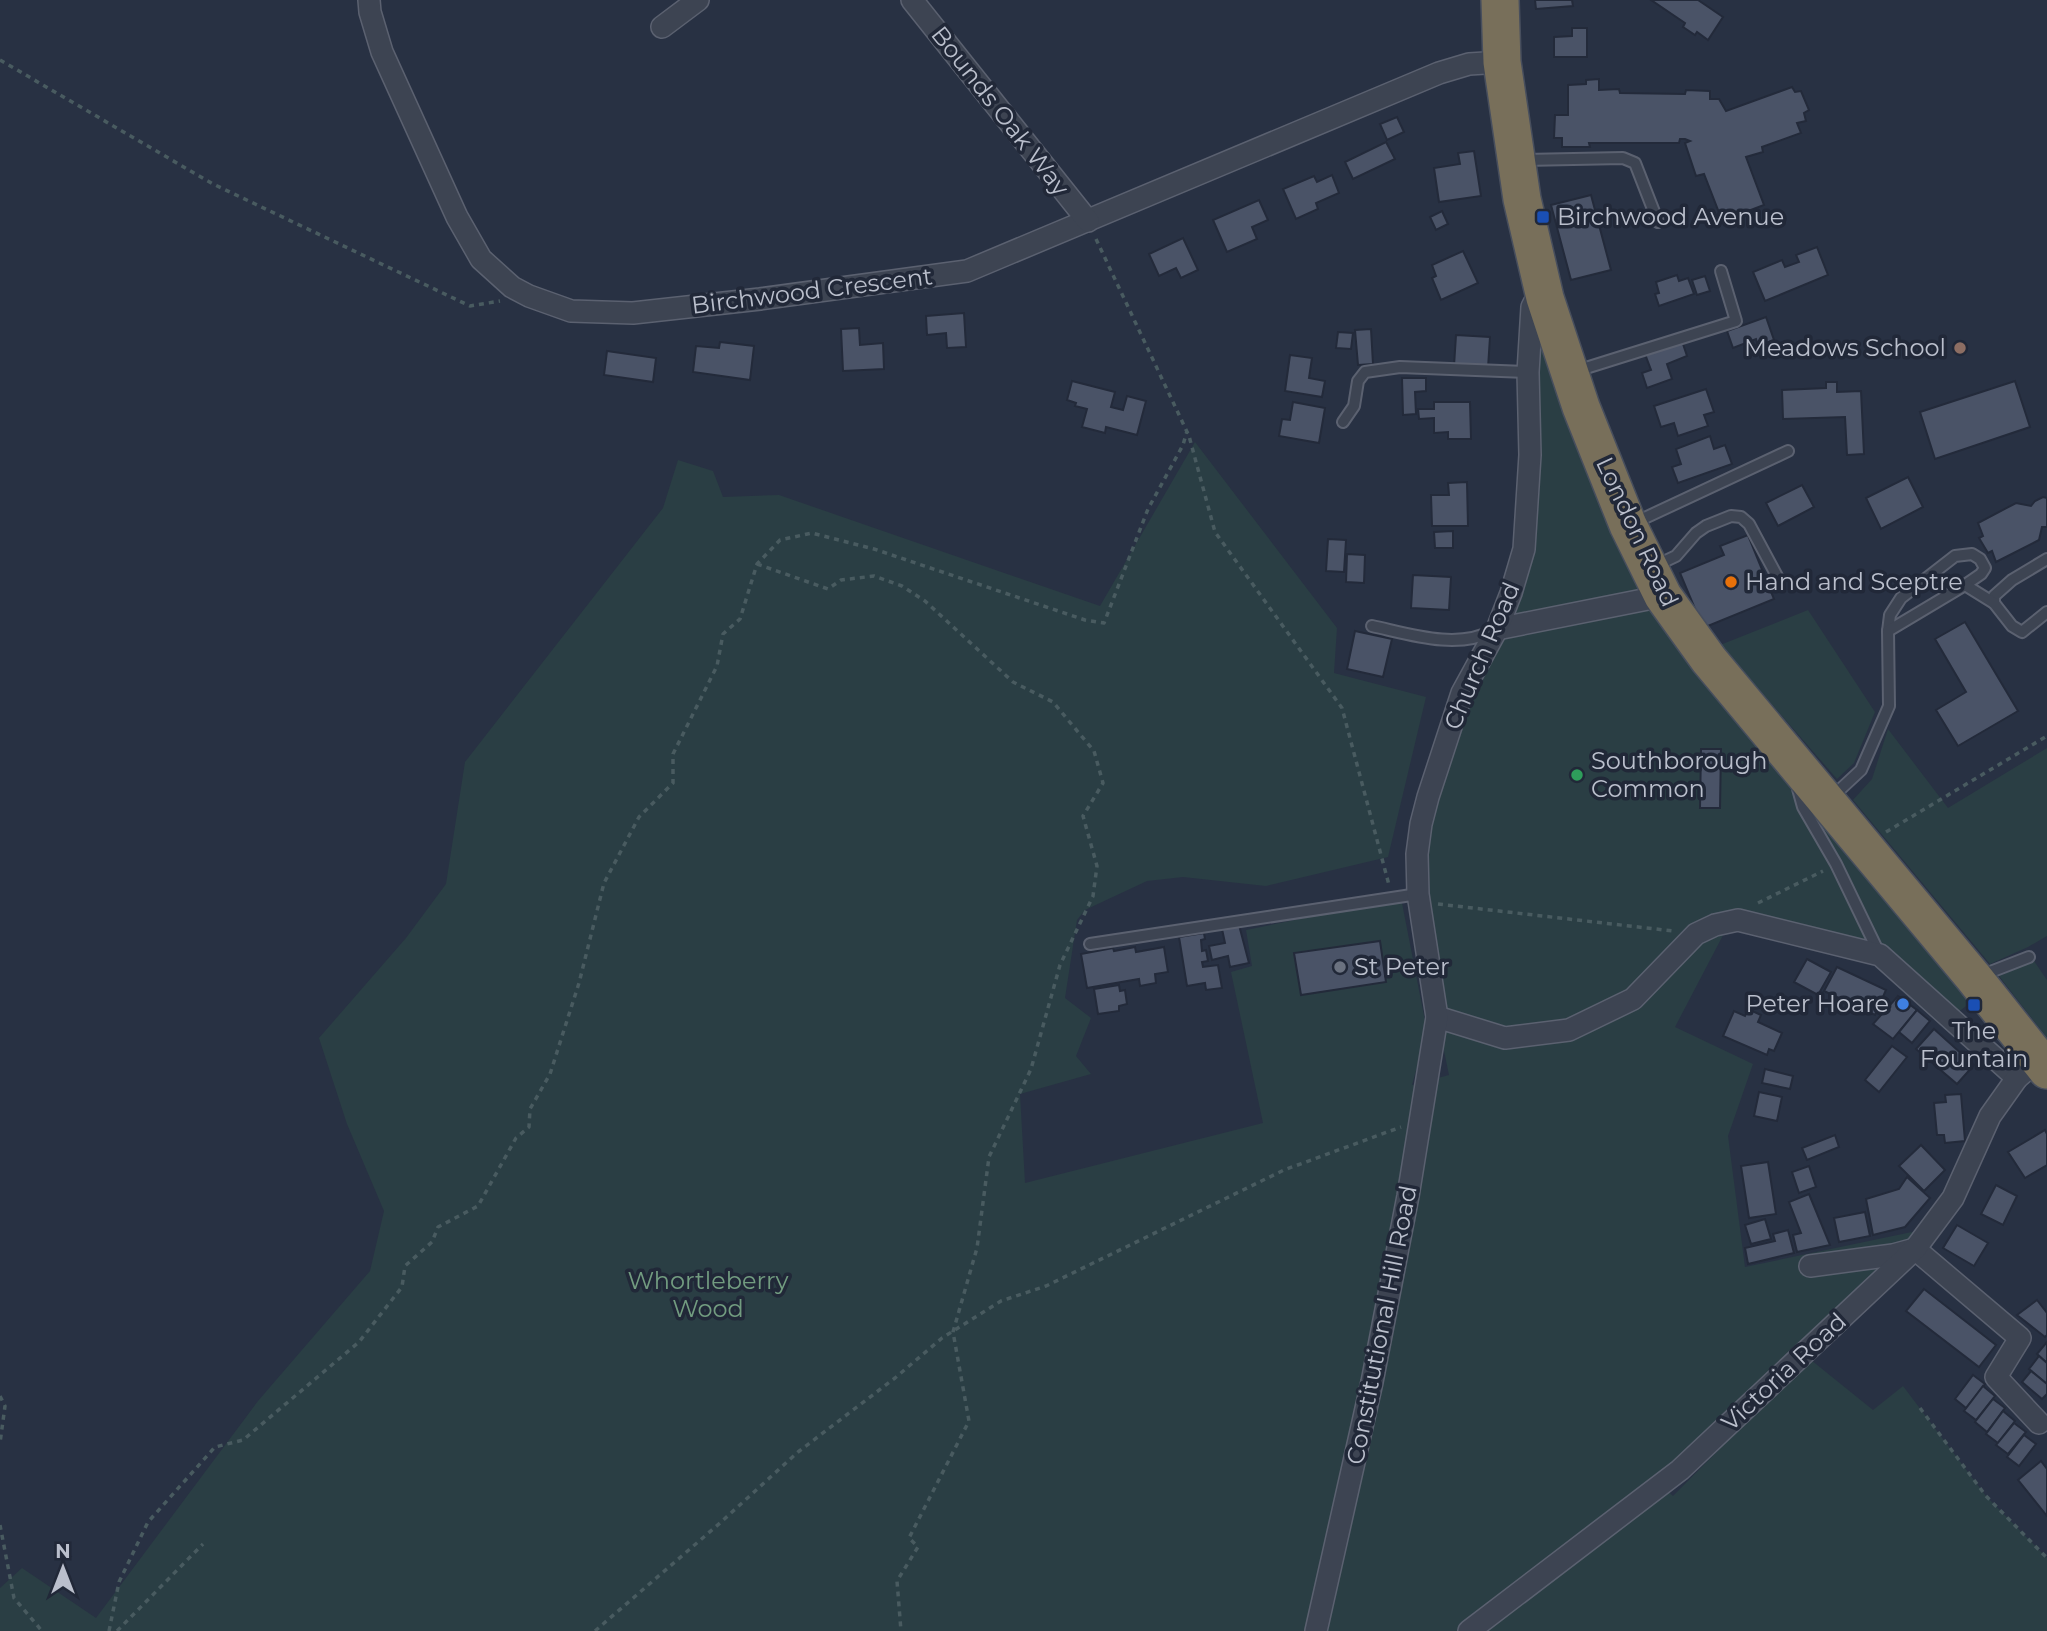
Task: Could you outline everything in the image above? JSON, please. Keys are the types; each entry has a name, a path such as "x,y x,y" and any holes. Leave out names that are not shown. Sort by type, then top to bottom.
{"highway":[{"name":"London Road","path":"1500,0 1502,62 1522,199 1545,298 1581,407 1628,525 1656,583 1709,660 1975,978 2034,1069"}],"street":[{"name":"Birchwood Crescent","path":"369,0 382,52 457,217 481,259 512,288 571,311 633,313 967,271 1088,221"},
{"path":"662,27 698,0"},
{"name":"Bounds Oak Way","path":"912,0 1088,221"},
{"path":"1088,221 1439,73 1469,64 1502,62"},
{"name":"Church Road","path":"1437,1017 1419,899 1418,853 1421,824 1427,797 1462,693 1497,629 1524,549 1530,455 1528,372 1532,307 1534,303 1545,298"},
{"path":"1497,629 1656,583"},
{"path":"1437,1017 1505,1038 1569,1030 1633,999 1696,934 1731,920 1746,921 1880,955 2034,1069"},
{"name":"Constitutional Hill Road","path":"1316,1631 1372,1382 1408,1196 1437,1017"},
{"name":"Victoria Road","path":"1469,1631 1680,1470 1915,1249 1953,1198 1990,1116 2034,1069"},
{"path":"1810,1266 1893,1255 1915,1249 2020,1338 1996,1377 2039,1423"}],"lane":[{"path":"1517,160 1623,158 1634,163 1658,222"},
{"path":"1571,372 1735,321 1721,271"},
{"path":"1343,422 1354,406 1358,381 1365,372 1400,367 1528,372"},
{"path":"1628,525 1788,452"},
{"path":"1656,583 1676,556 1706,526 1731,516 1741,517 1749,524 1778,578"},
{"path":"1880,955 1836,864 1803,807 1798,789 1818,790 1860,770 1889,706 1888,631 1890,615 1901,598 1955,556 1972,554 1980,559 1985,568 1982,574 1888,631"},
{"path":"1994,603 1994,596 2012,580 2047,559"},
{"path":"1965,584 1994,603 2012,626 2022,632 2047,612"},
{"path":"1372,626 1439,638 1467,640 1482,637 1497,629"},
{"path":"1090,944 1393,899 1419,899"},
{"path":"1975,978 2029,957"}],"path":[{"path":"0,60 213,184 470,306 529,296"},
{"path":"1088,221 1186,431 1215,532 1342,708 1393,899"},
{"path":"109,1631 120,1582 148,1522 215,1447 243,1440 359,1342 402,1287 405,1266 432,1242 438,1227 478,1206 516,1138 529,1127 530,1110 550,1074 575,996 604,883 639,817 673,783 673,754 718,666 723,634 740,619 757,564 780,540 812,534 874,549 1085,620 1104,623 1148,509 1183,445 1186,431"},
{"path":"757,564 828,589 841,580 874,576 902,586 925,601 1013,682 1053,702 1094,751 1103,783 1083,816 1097,866 1093,896 1060,965 1031,1069 989,1157 978,1248 953,1332 969,1421 909,1538 918,1547 897,1581 901,1631"},
{"path":"1419,899 1696,934"},
{"path":"595,1631 798,1452 953,1332 1001,1301 1046,1286 1284,1170 1420,1120"},
{"path":"0,1396 5,1406 0,1443"},
{"path":"1920,1408 1986,1496 2047,1558"},
{"path":"0,1525 14,1598 43,1631"},
{"path":"117,1631 203,1544"}],"green space":[{"name":"Southborough Common","path":"1540,321 1585,457 1974,1000 1957,1013 1888,953 1730,916 1627,991 1569,1024 1494,1032 1461,1021 1444,1004 1425,903 1423,840 1464,708 1515,607 1538,439"},
{"name":"Whortleberry Wood","path":"1195,442 1337,628 1334,673 1426,697 1388,857 1266,886 1183,877 1147,881 1085,910 1077,920 1065,998 1091,1018 1076,1056 1091,1074 1020,1094 1025,1183 1263,1123 1231,972 1252,966 1246,930 1401,898 1427,1031 1412,1085 1449,1075 1437,1017 1505,1038 1569,1030 1634,997 1696,934 1731,920 1675,1027 1753,1064 1728,1136 1745,1267 1931,1228 1658,1482 1673,1496 1811,1360 1873,1410 1903,1386 1986,1496 2047,1558 2047,1631 0,1631 0,1588 22,1568 96,1618 258,1401 370,1271 384,1211 347,1124 319,1038 406,938 446,884 465,762 663,508 678,460 713,471 723,497 779,495 1100,606"},
{"path":"1808,610 1875,712 1854,763 1837,779 1720,645"},
{"path":"1888,729 1948,808 2047,748 2047,936 1990,964 1853,800 1872,779"},
{"path":"2034,961 2047,980 2047,1038 1999,976"}],"building":[{"path":"1535,0 1572,0 1573,6 1536,9"},
{"path":"1651,0 1698,0 1723,17 1708,40 1683,27 1685,23"},
{"path":"1572,28 1587,28 1587,57 1554,57 1554,37 1572,36"},
{"path":"1599,79 1599,90 1619,89 1620,93 1685,94 1686,90 1710,91 1710,99 1719,99 1726,111 1792,87 1795,92 1801,91 1809,110 1804,113 1806,121 1797,123 1801,133 1762,147 1763,152 1746,157 1764,205 1748,211 1750,214 1732,220 1729,212 1720,215 1704,174 1696,176 1685,143 1690,141 1680,139 1679,143 1589,143 1590,147 1562,147 1562,138 1554,138 1555,115 1568,115 1568,85 1586,84 1586,80"},
{"path":"1397,117 1404,132 1387,140 1380,124"},
{"path":"1386,142 1395,159 1353,179 1345,162"},
{"path":"1474,151 1481,196 1439,202 1434,168 1460,164 1458,153"},
{"path":"1332,175 1339,193 1316,203 1318,209 1296,219 1283,189 1314,176 1317,182"},
{"path":"1591,195 1611,270 1571,280 1551,205"},
{"path":"1259,200 1268,220 1252,227 1257,239 1227,252 1213,220"},
{"path":"1442,211 1448,224 1436,230 1430,217"},
{"path":"1183,238 1198,270 1181,278 1176,268 1159,276 1149,254"},
{"path":"1817,247 1828,275 1765,301 1753,272 1782,260 1785,267 1799,262 1796,255"},
{"path":"1463,251 1478,283 1441,300 1432,278 1436,276 1432,265"},
{"path":"1677,275 1679,281 1688,278 1694,294 1659,306 1655,294 1659,293 1656,282"},
{"path":"1705,276 1710,291 1697,295 1692,280"},
{"path":"964,313 966,347 947,348 946,333 927,335 926,316"},
{"path":"1766,317 1774,340 1758,346 1756,339 1733,348 1727,331"},
{"path":"859,328 860,345 883,343 884,369 843,371 841,329"},
{"path":"1371,329 1373,364 1358,365 1355,330"},
{"path":"1338,332 1353,333 1351,349 1336,348"},
{"path":"1456,335 1490,337 1488,368 1454,366"},
{"path":"1682,341 1687,356 1667,364 1672,379 1647,388 1642,373 1651,370 1645,354"},
{"path":"720,342 754,346 750,380 693,372 696,346 719,348"},
{"path":"607,351 656,358 653,382 604,375"},
{"path":"1290,355 1312,358 1309,378 1325,381 1322,397 1285,391"},
{"path":"1402,378 1426,378 1426,391 1415,392 1416,414 1403,415"},
{"path":"1072,381 1115,392 1111,407 1123,410 1127,396 1146,401 1137,435 1106,427 1105,433 1082,427 1087,409 1075,406 1076,403 1067,400"},
{"path":"2015,381 2030,427 1935,459 1920,412"},
{"path":"1826,382 1837,382 1837,392 1861,391 1864,454 1847,455 1845,417 1783,419 1782,390 1826,388"},
{"path":"1706,389 1714,412 1704,415 1708,426 1678,436 1674,423 1661,427 1654,406"},
{"path":"1293,402 1325,408 1319,443 1279,436 1282,419 1290,420"},
{"path":"1434,402 1470,402 1471,439 1448,439 1448,432 1434,433 1434,418 1419,419 1418,409 1434,409"},
{"path":"1710,436 1714,449 1725,445 1732,464 1678,483 1672,467 1681,464 1676,449"},
{"path":"1908,477 1923,507 1881,529 1866,498"},
{"path":"1467,482 1468,526 1432,526 1431,495 1449,495 1448,483"},
{"path":"1802,485 1814,507 1778,526 1766,503"},
{"path":"2043,497 2047,498 2047,527 2042,527 2039,540 1996,562 1992,551 1988,553 1979,538 1983,536 1978,523 2016,503 2031,506"},
{"path":"1453,531 1453,548 1435,548 1434,532"},
{"path":"1748,535 1774,599 1703,628 1680,573 1724,555 1720,546"},
{"path":"1328,539 1346,540 1344,572 1326,571"},
{"path":"1347,554 1365,555 1364,583 1346,582"},
{"path":"1413,575 1451,577 1449,610 1411,608"},
{"path":"1965,622 2018,711 1958,746 1936,710 1966,692 1935,639"},
{"path":"1355,631 1392,639 1383,677 1347,669"},
{"path":"1701,749 1721,749 1720,808 1700,808"},
{"path":"1239,925 1249,963 1230,967 1228,956 1212,960 1209,946 1225,943 1222,929"},
{"path":"1204,933 1205,939 1201,940 1202,951 1206,950 1208,961 1202,962 1203,967 1218,965 1222,988 1206,990 1205,983 1187,986 1179,937"},
{"name":"St Peter","path":"1380,941 1386,982 1301,995 1294,953"},
{"path":"1135,947 1136,952 1164,947 1168,972 1155,974 1156,983 1140,986 1139,979 1087,988 1081,954"},
{"path":"1807,959 1831,972 1818,995 1794,982"},
{"path":"1837,967 1886,990 1875,1015 1824,991"},
{"path":"1119,985 1120,991 1125,990 1127,1004 1119,1006 1119,1011 1098,1014 1094,989"},
{"path":"1898,996 1917,1010 1893,1039 1873,1024"},
{"path":"1748,1009 1761,1015 1758,1022 1782,1033 1774,1051 1769,1049 1767,1055 1723,1036 1734,1011 1745,1016"},
{"path":"1917,1010 1930,1021 1912,1043 1899,1032"},
{"path":"1934,1029 1974,1065 1957,1084 1916,1049"},
{"path":"1892,1046 1907,1057 1879,1092 1865,1080"},
{"path":"1765,1069 1793,1076 1790,1089 1762,1083"},
{"path":"1759,1092 1782,1097 1777,1121 1754,1116"},
{"path":"1961,1094 1965,1141 1945,1143 1944,1135 1937,1135 1934,1103 1946,1102 1945,1095"},
{"path":"2045,1130 2047,1165 2025,1178 2008,1152"},
{"path":"1835,1135 1839,1147 1807,1160 1802,1148"},
{"path":"1921,1145 1945,1170 1924,1191 1899,1166"},
{"path":"1768,1162 1776,1214 1749,1218 1741,1166"},
{"path":"1809,1166 1816,1187 1799,1193 1792,1172"},
{"path":"1907,1177 1930,1198 1905,1227 1873,1235 1866,1199 1899,1189"},
{"path":"1996,1185 2017,1196 2003,1225 1981,1214"},
{"path":"1809,1194 1830,1245 1797,1252 1793,1235 1801,1233 1789,1202"},
{"path":"1865,1212 1870,1236 1839,1242 1834,1218"},
{"path":"1765,1219 1771,1239 1751,1244 1745,1225"},
{"path":"1957,1225 1988,1243 1974,1266 1943,1248"},
{"path":"1788,1230 1794,1253 1748,1264 1745,1248 1775,1241 1773,1234"},
{"path":"1924,1289 1996,1345 1979,1367 1906,1311"},
{"path":"2037,1300 2047,1313 2045,1337 2017,1315"},
{"path":"2047,1342 2047,1363 2037,1354"},
{"path":"2039,1356 2047,1363 2047,1384 2029,1369"},
{"path":"2031,1371 2047,1384 2047,1394 2042,1399 2022,1382"},
{"path":"1973,1375 1985,1384 1966,1408 1955,1399"},
{"path":"1983,1386 1995,1396 1976,1420 1964,1411"},
{"path":"1993,1399 2005,1408 1987,1432 1975,1422"},
{"path":"2003,1411 2015,1421 1998,1443 1986,1434"},
{"path":"2014,1423 2026,1432 2008,1454 1996,1445"},
{"path":"2024,1435 2036,1444 2019,1466 2007,1457"},
{"path":"2041,1461 2047,1469 2047,1516 2018,1480"}],"place":[{"name":"Birchwood Avenue","path":"1543,217"},
{"name":"Meadows School","path":"1960,348"},
{"name":"Hand and Sceptre","path":"1731,582"},
{"name":"Southborough Common","path":"1577,775"},
{"name":"St Peter","path":"1340,967"},
{"name":"Peter Hoare","path":"1903,1004"},
{"name":"The Fountain","path":"1974,1005"}]}
